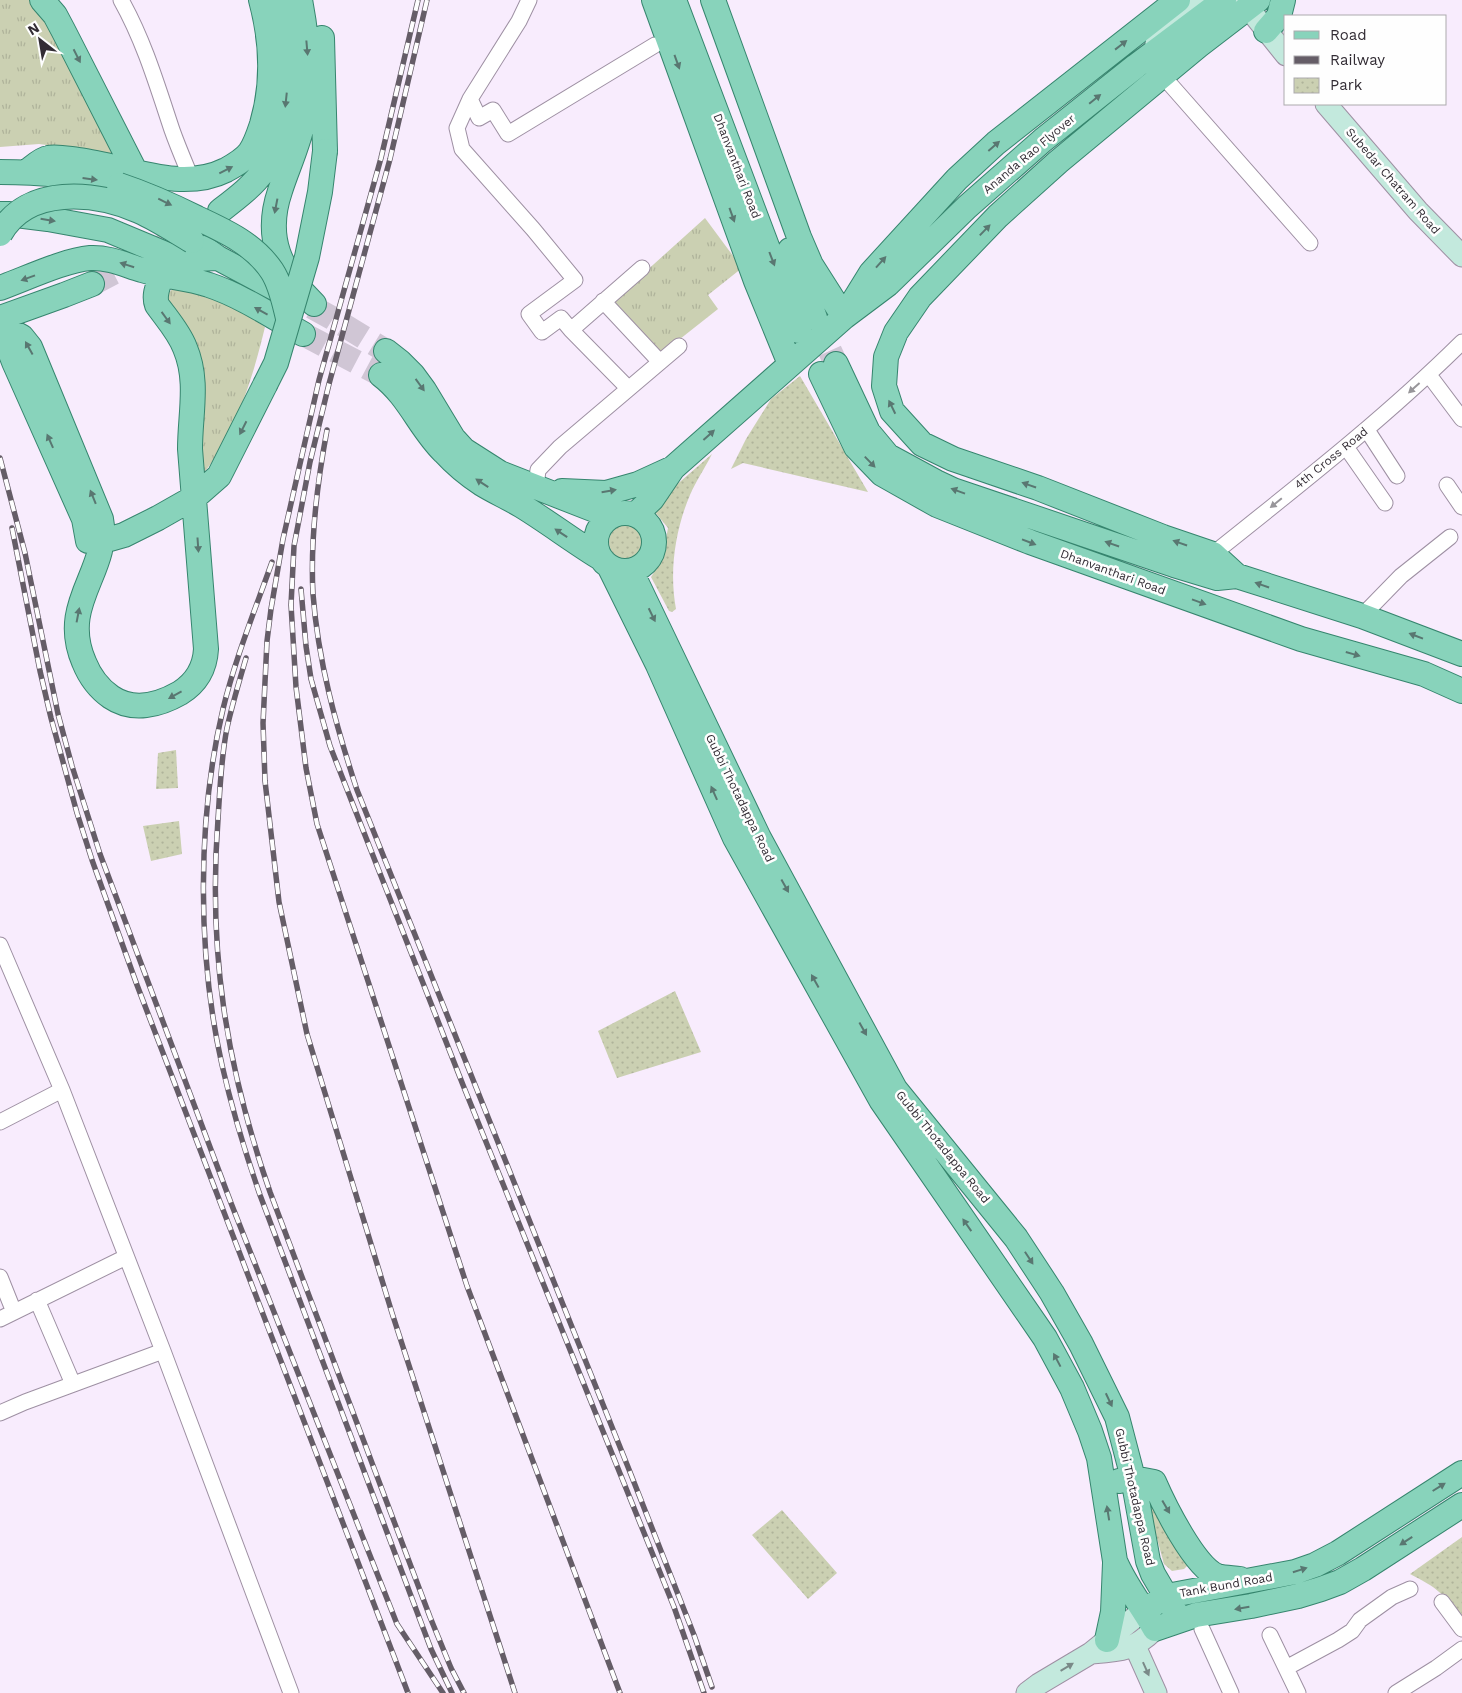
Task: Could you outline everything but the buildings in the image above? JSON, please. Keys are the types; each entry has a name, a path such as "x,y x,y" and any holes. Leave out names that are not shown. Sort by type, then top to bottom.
{"main road":[{"path":"42,0 55,15 96,96 127,178 153,196 232,235 253,250 272,271 296,326"},
{"path":"0,172 26,172 100,181 127,178 192,180 219,174 233,167 251,151 257,138 269,96 270,48 267,20 261,0"},
{"path":"220,211 248,188 266,168 282,132 290,54 282,0"},
{"path":"654,0 756,281 790,364"},
{"name":"Dhanvanthari Road","path":"674,0 822,324"},
{"name":"Dhanvanthari Road","path":"697,0 822,324"},
{"path":"713,0 799,237 811,266 832,296 822,324"},
{"path":"1136,66 1194,0"},
{"name":"Ananda Rao Flyover","path":"822,324 888,284 962,212 1043,140 1136,66 1224,0"},
{"path":"1266,31 1279,16 1283,0"},
{"path":"636,514 652,499 673,468 790,364 822,324 957,179 996,144 1171,3"},
{"path":"1207,564 1163,537 1038,488 952,459 922,444 892,411 884,386 886,357 896,332 920,297 998,216 1058,162 1249,3 1266,31 1284,53"},
{"path":"0,234 22,209 36,202 52,197 66,196 96,199 137,210 218,258 313,306 291,279 282,264 277,252 273,232 279,194 298,142 306,102 310,5"},
{"path":"95,538 124,535 195,497 219,476 296,326 320,192 325,151 324,55 310,5"},
{"name":"Subedar Chatram Road","path":"1327,105 1418,212 1462,256"},
{"path":"896,332 896,319 902,303 960,236 964,222 962,212"},
{"path":"0,214 28,216 108,230 168,255 196,259 218,258"},
{"path":"0,288 67,264 91,258 107,259 143,271 208,284 296,326"},
{"path":"0,325 17,333 30,347 96,503 102,525 95,538 100,553 78,611 76,622 78,644 82,657 92,679 104,692 116,700 136,706 153,705 182,691 194,681 201,670 206,649 190,449 193,401 191,367 185,346 157,305 155,299 155,293 162,274"},
{"path":"0,318 92,284"},
{"path":"386,352 413,375 424,390 443,424 464,450 500,473 610,516"},
{"name":"Dhanvanthari Road","path":"1462,654 1362,616 1237,576 1217,578 1207,564 953,490 888,456 868,432 828,369 856,447 882,474 937,506 1030,542 1301,639 1424,674 1462,691"},
{"path":"382,375 404,396 432,439 443,451 482,484 524,507 565,536 613,565 638,568 651,557 654,537 651,527 644,520 636,514 628,512 610,516 603,522 595,539 596,548 613,565"},
{"path":"533,486 606,493 640,483 673,468"},
{"name":"Gubbi Thotadappa Road","path":"613,565 895,1089 1016,1238 1066,1317 1117,1417 1133,1478 1148,1561 1153,1574 1180,1620"},
{"name":"Gubbi Thotadappa Road","path":"613,565 734,838 881,1100 1046,1338 1072,1388 1099,1458 1115,1561 1124,1581 1149,1620"},
{"name":"Tank Bund Road","path":"1149,1620 1166,1596 1252,1581 1295,1572 1315,1565 1338,1553 1462,1473"},
{"path":"1103,1485 1133,1478 1154,1482 1160,1498 1189,1546 1212,1573 1218,1576 1252,1581"},
{"name":"Tank Bund Road","path":"1149,1620 1180,1620 1298,1596 1340,1582 1462,1505"},
{"path":"1099,1646 1114,1612 1115,1561"},
{"path":"1099,1646 1113,1651 1135,1646 1143,1641 1149,1620"},
{"path":"1037,1690 1099,1646 1149,1620"},
{"path":"1135,1646 1156,1693"}],"street":[{"path":"121,0 147,54 173,132 192,180"},
{"path":"529,0 519,21 470,98 457,128 462,149 576,280 529,314 542,332 560,318 628,388"},
{"path":"470,98 479,118 493,110 508,134 655,44"},
{"path":"1162,75 1310,243"},
{"path":"570,330 642,268"},
{"path":"603,301 660,362"},
{"name":"4th Cross Road","path":"1207,564 1367,430 1429,375 1462,342"},
{"path":"533,486 538,470 560,447 679,346"},
{"path":"1429,375 1462,419"},
{"path":"1367,430 1397,476"},
{"path":"1346,447 1385,502"},
{"path":"1447,485 1462,507"},
{"path":"1362,616 1401,576 1450,538"},
{"path":"0,945 62,1090 163,1351 291,1693"},
{"path":"0,1122 62,1090"},
{"path":"0,1319 126,1257"},
{"path":"0,1277 14,1312"},
{"path":"37,1300 73,1384"},
{"path":"0,1413 163,1351"},
{"path":"1286,1668 1338,1640 1352,1631 1360,1620 1392,1597 1410,1589"},
{"path":"1442,1602 1462,1629"},
{"path":"1202,1629 1231,1693"},
{"path":"1270,1635 1298,1693"},
{"path":"1396,1693 1462,1649"}],"green space":[{"path":"0,0 32,0 39,5 115,154 39,144 0,147"},
{"path":"705,218 742,268 708,295 718,309 661,354 613,301"},
{"path":"173,288 210,297 244,313 265,327 255,366 233,424 214,459 202,475 171,308 166,296"},
{"path":"800,376 868,492 743,463 731,469 746,439 771,399"},
{"path":"712,454 692,490 677,537 673,566 676,609 672,612 669,611 651,577 662,560 668,528 651,507"},
{"path":"627,524 639,530 645,542 639,554 627,560 615,554 609,542 615,530"},
{"path":"176,750 178,788 156,789 158,753"},
{"path":"179,821 182,854 151,861 143,826"},
{"path":"675,991 701,1052 617,1078 598,1031"},
{"path":"1150,1494 1189,1564 1184,1569 1172,1571 1164,1564 1150,1513"},
{"path":"782,1510 837,1573 808,1599 752,1535"},
{"path":"1462,1537 1462,1619 1440,1592 1410,1574"}],"tunnel":[{"path":"92,284 148,255 197,225"},
{"path":"312,307 386,351"},
{"path":"815,318 836,364"},
{"path":"303,334 381,375"}],"railway":[{"path":"418,0 381,158 319,380 283,539 267,641 263,723 265,781 279,902 307,1034 392,1313 515,1693"},
{"path":"427,0 390,159 329,384 310,462 294,546 291,605 296,687 306,768 317,824 467,1286 620,1693"},
{"path":"327,430 315,512 312,573 313,594 319,644 329,693 349,766 628,1467 694,1635 712,1687"},
{"path":"0,458 25,553 58,714 72,766 100,854 231,1203 397,1624 443,1693"},
{"path":"12,528 51,718 92,860 137,985 408,1693"},
{"path":"272,562 228,690 214,751 208,795 203,887 204,933 214,1022 230,1098 260,1195 431,1649 452,1693"},
{"path":"301,589 311,679 330,746 463,1085 674,1607 704,1693"},
{"path":"246,658 225,739 220,785 216,868 218,962 232,1054 242,1099 270,1192 430,1617 451,1668 464,1693"}]}
